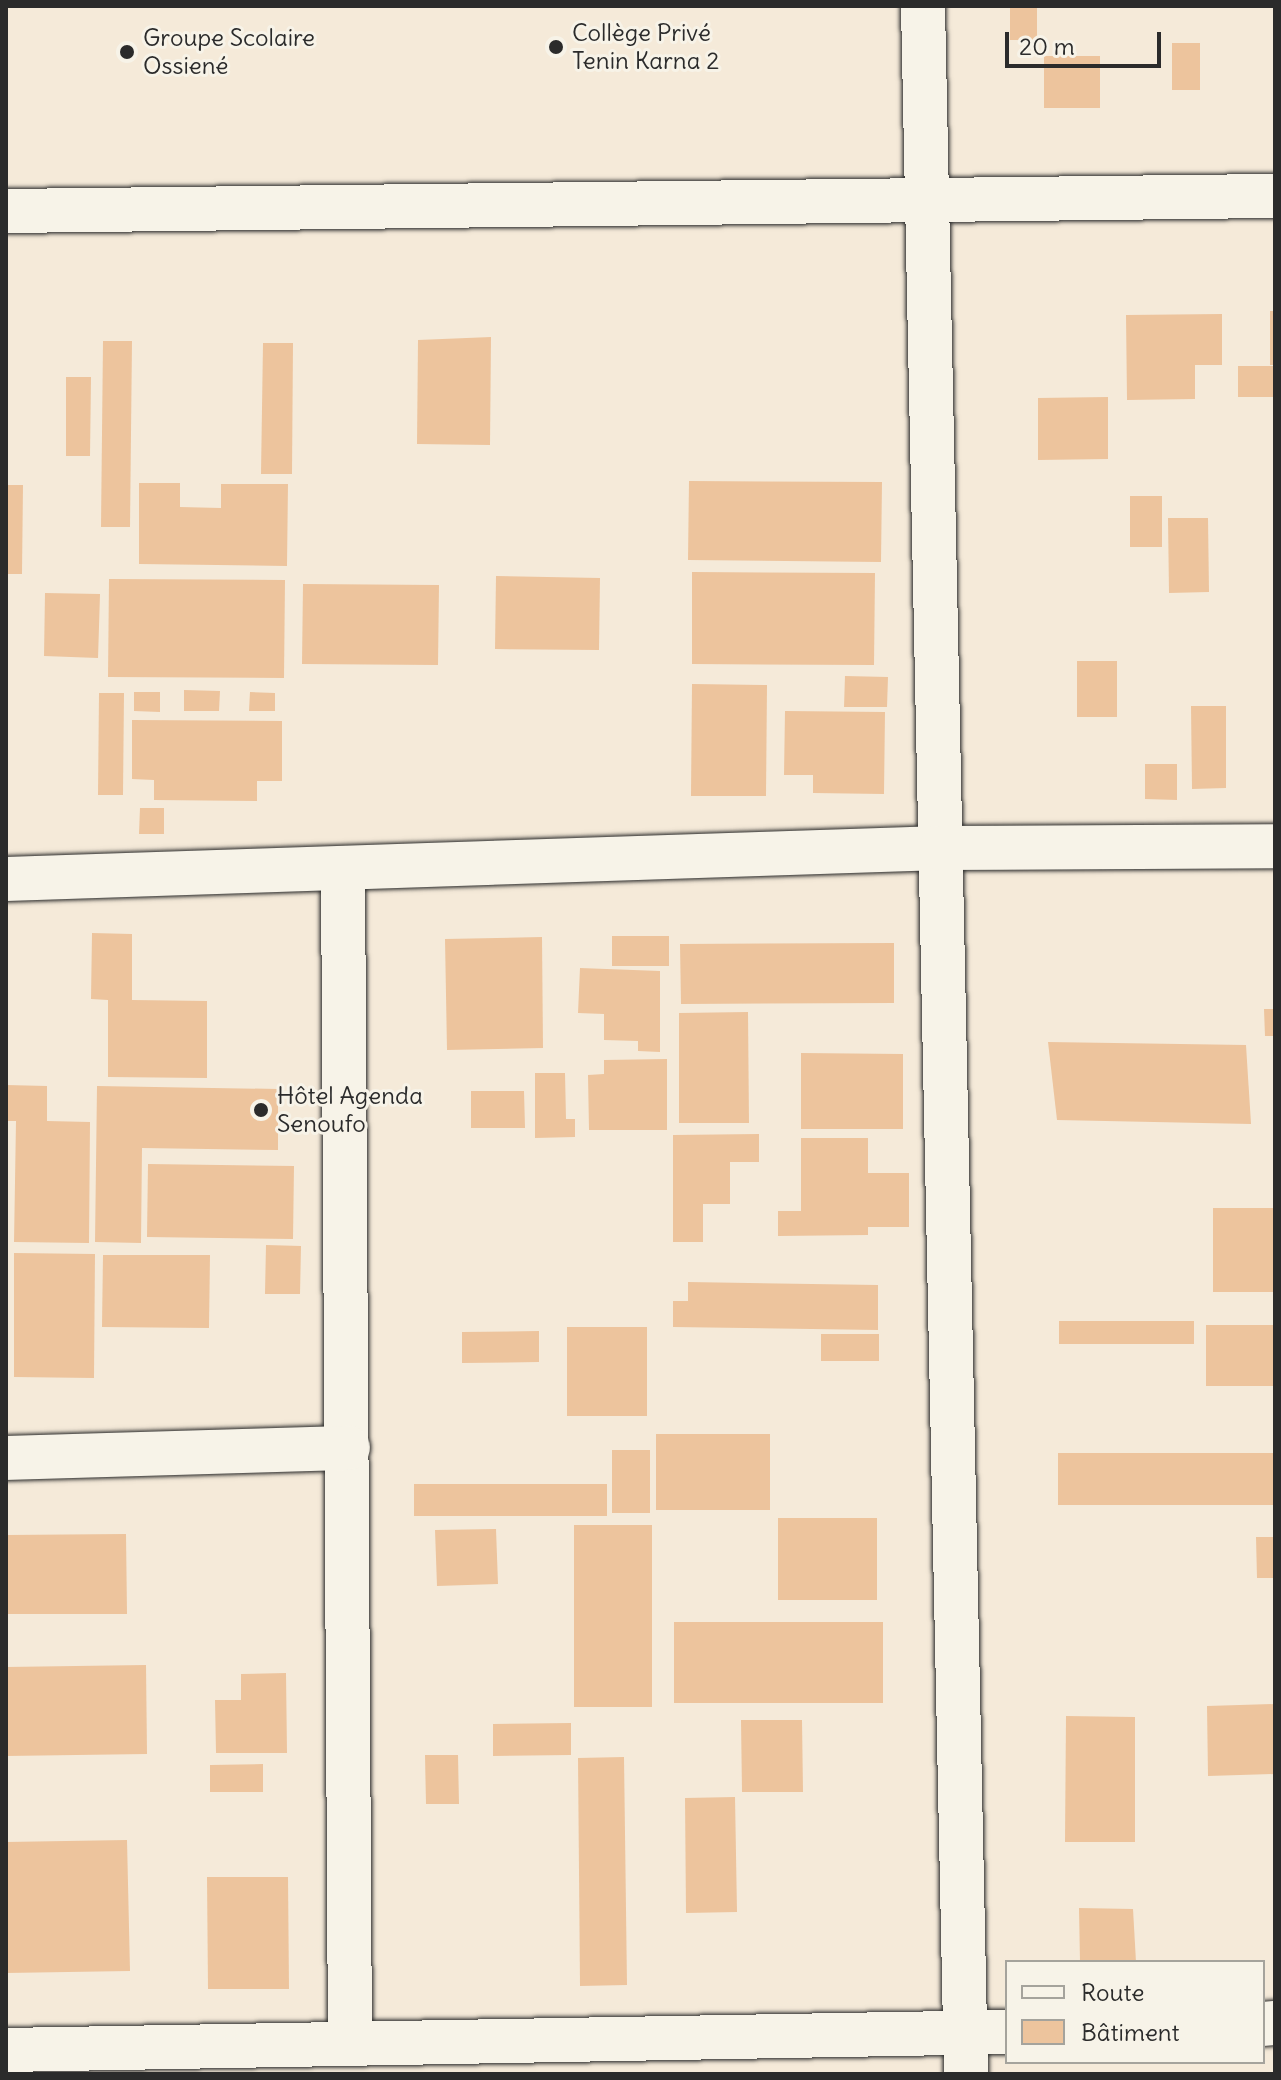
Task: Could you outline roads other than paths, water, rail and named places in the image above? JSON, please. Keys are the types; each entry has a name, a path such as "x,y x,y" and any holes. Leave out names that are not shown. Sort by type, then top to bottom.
{"street":[{"path":"6,2050 350,2044 980,2047 941,848 923,6"},
{"path":"6,211 1275,196"},
{"path":"6,879 941,848 1275,846"},
{"path":"343,868 350,2044"},
{"path":"6,1458 348,1448"}],"place":[{"name":"Collège Privé Tenin Karna 2","path":"556,47"},
{"name":"Groupe Scolaire Ossiené","path":"127,52"},
{"name":"Hôtel Agenda Senoufo","path":"261,1110"}]}
